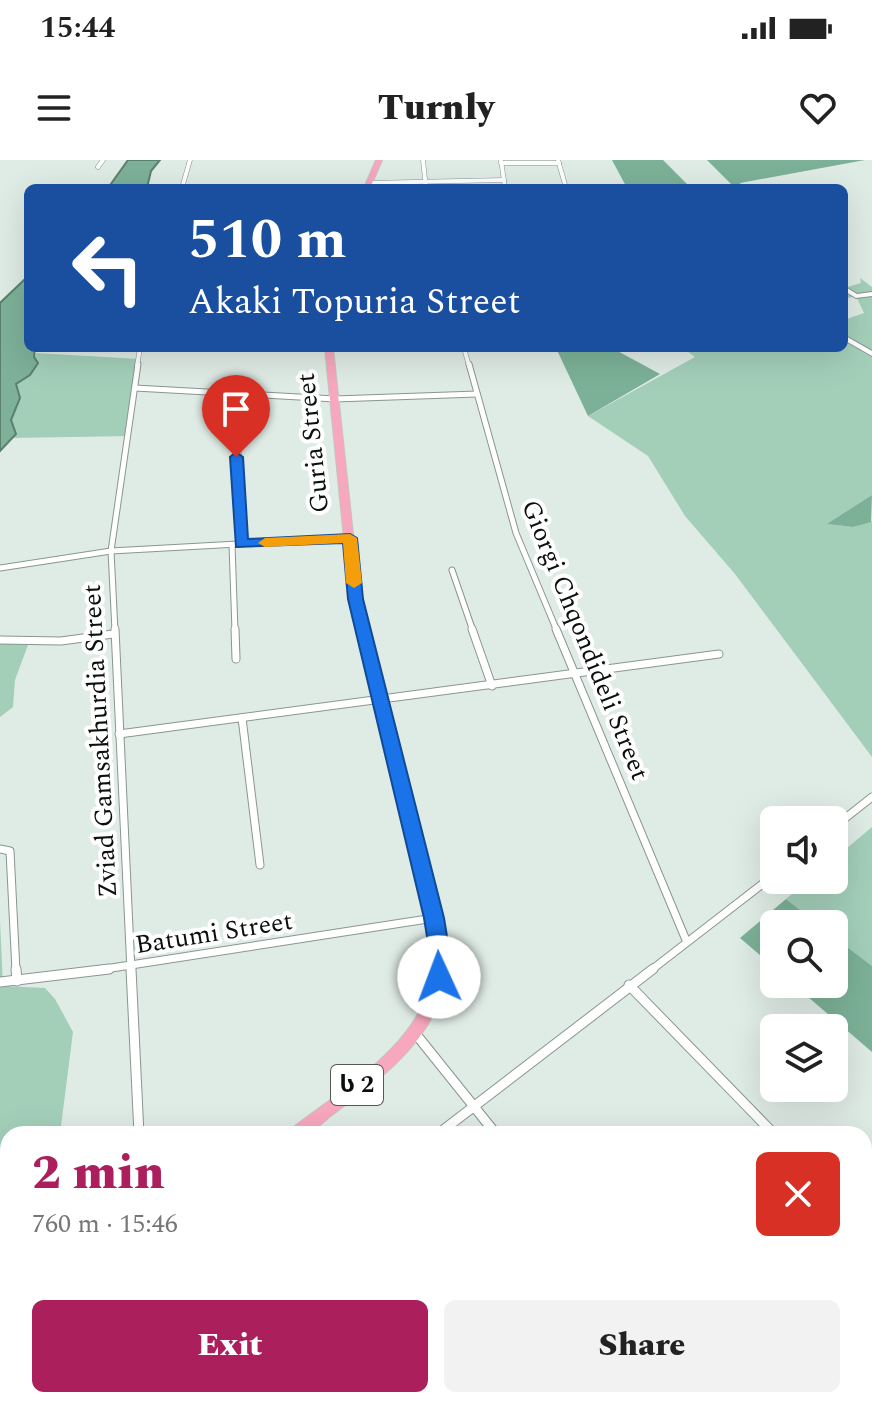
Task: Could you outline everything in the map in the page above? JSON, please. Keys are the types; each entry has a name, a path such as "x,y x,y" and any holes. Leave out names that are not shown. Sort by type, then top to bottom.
{"highway":[{"path":"369,184 379,160"},
{"name":"Guria Street","path":"305,1126 415,1033 434,997 440,955 434,918 355,599 329,352"}],"street":[{"path":"98,167 103,160"},
{"path":"183,184 190,160"},
{"path":"423,160 426,184"},
{"path":"504,184 501,162 558,161 565,184"},
{"path":"442,184 504,180"},
{"path":"848,291 856,296"},
{"path":"848,298 872,294"},
{"path":"848,339 872,354"},
{"name":"Zviad Gamsakhurdia Street","path":"139,1126 111,551 140,352"},
{"name":"Giorgi Chqondideli Street","path":"465,352 516,533 686,940"},
{"path":"135,388 335,399 477,394"},
{"path":"237,422 241,544"},
{"path":"0,568 111,551 350,538"},
{"path":"232,545 236,659"},
{"path":"452,570 492,686"},
{"path":"0,640 61,641 113,634"},
{"path":"119,734 577,676 719,654"},
{"path":"242,718 260,865"},
{"path":"848,816 872,797"},
{"path":"0,849 10,851 17,981"},
{"path":"448,1126 760,885"},
{"name":"Batumi Street","path":"0,982 130,966 434,918"},
{"path":"629,985 766,1126"},
{"path":"415,1033 490,1126"}],"shaded area":[{"path":"128,160 160,160 151,171 148,184 111,184"},
{"path":"612,160 663,160 687,184 625,184"},
{"path":"707,160 865,160 741,184 731,184"},
{"path":"860,278 872,287 872,495 828,524 853,527 872,521 872,757 735,574 685,516 648,456 588,416 695,357 688,352 848,352 848,319 864,313 856,296 848,298 848,287 861,283"},
{"path":"24,280 24,352 35,352 38,363 30,375 16,384 20,398 11,420 16,434 0,451 0,303"},
{"path":"558,352 619,352 660,374 588,416"},
{"path":"36,353 139,359 130,436 12,438 16,434 11,420 20,398 16,384 30,375"},
{"path":"872,495 871,522 853,527 827,524"},
{"path":"0,642 28,645 15,680 13,707 0,717"},
{"path":"872,827 872,966 848,948 848,910 800,910 786,899 792,894 848,894 848,847"},
{"path":"786,899 800,910 773,910"},
{"path":"0,920 3,986 45,988 55,999 73,1032 61,1126 0,1126"},
{"path":"760,921 760,955 740,938"},
{"path":"848,948 872,966 872,1052 848,1031 848,1014 828,1014 809,998 848,998"}],"slow traffic":[{"path":"265,543 350,538 354,583"}],"route":[{"path":"236,457 241,499 241,544 350,538 355,599 434,918 440,955 439,977"}]}
